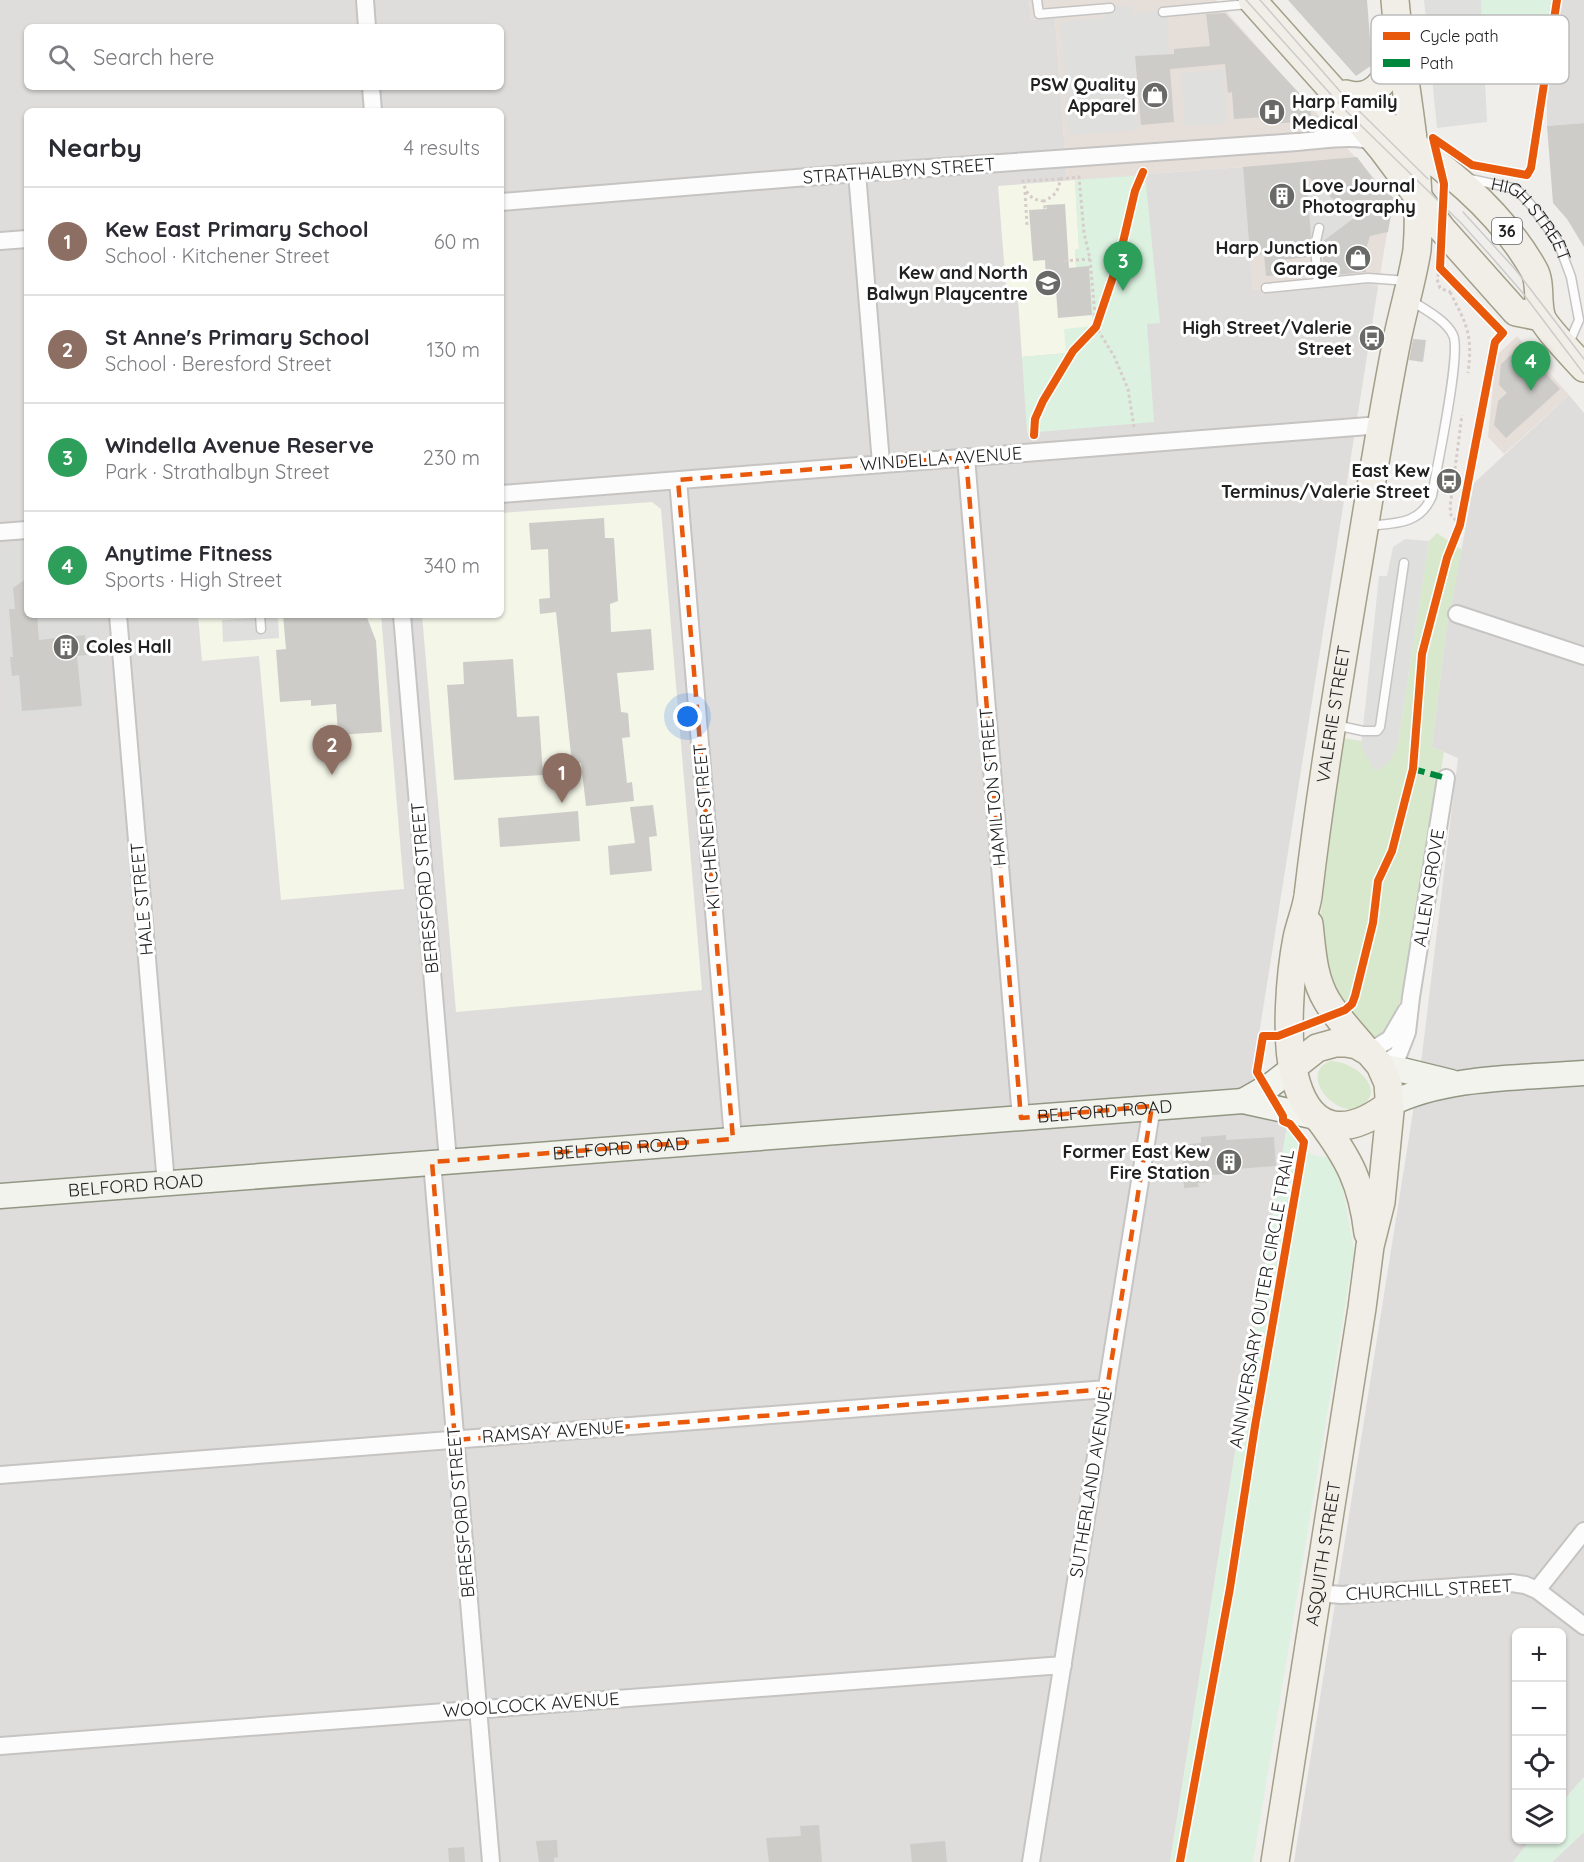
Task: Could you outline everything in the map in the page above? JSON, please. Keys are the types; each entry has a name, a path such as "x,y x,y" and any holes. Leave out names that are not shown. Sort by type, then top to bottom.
{"main road":[{"name":"VALERIE STREET","path":"1395,0 1396,15"},
{"name":"HIGH STREET","path":"1253,2 1310,65 1345,98 1439,164 1491,212 1536,272 1541,317 1516,312 1442,229 1345,98"},
{"path":"1345,98 1364,96 1381,84"},
{"name":"VALERIE STREET","path":"1293,1068 1291,1021 1299,929 1307,902 1319,801 1364,527 1397,340 1418,250 1418,198 1404,84"},
{"path":"1541,317 1584,368"},
{"name":"VALERIE STREET","path":"1307,902 1312,956 1322,991 1330,1006 1373,1058"},
{"path":"1346,1043 1373,1058 1388,1083 1390,1104 1373,1117 1354,1125 1335,1126 1318,1118 1299,1091 1293,1068 1314,1050 1329,1044 1346,1043"},
{"name":"ASQUITH STREET","path":"1275,1862 1370,1246 1381,1202 1390,1104"},
{"name":"ASQUITH STREET","path":"1318,1118 1342,1150 1354,1173 1366,1210 1370,1246"}],"street":[{"path":"364,0 367,24"},
{"path":"371,90 373,108"},
{"name":"STRATHALBYN STREET","path":"1297,142 1329,135 1340,122 1345,98"},
{"name":"STRATHALBYN STREET","path":"504,202 858,173 1297,142 1358,138 1369,139 1378,144"},
{"path":"858,173 881,463"},
{"path":"0,241 24,239"},
{"name":"WINDELLA AVENUE","path":"504,494 1382,425"},
{"name":"HAMILTON STREET","path":"966,457 1021,1118"},
{"name":"KITCHENER STREET","path":"678,480 734,1139"},
{"path":"0,532 24,530"},
{"path":"1457,614 1584,656"},
{"name":"HALE STREET","path":"118,618 166,1184"},
{"name":"BERESFORD STREET","path":"402,618 440,1162 455,1440 491,1862"},
{"name":"ALLEN GROVE","path":"1373,1058 1396,1058 1407,1032 1446,778"},
{"path":"1373,1058 1402,1070 1445,1082 1462,1083"},
{"name":"BELFORD ROAD","path":"1243,1101 1271,1085 1293,1068"},
{"path":"1390,1104 1424,1091 1462,1083 1584,1073"},
{"name":"BELFORD ROAD","path":"0,1196 1152,1106 1243,1101 1318,1118"},
{"name":"SUTHERLAND AVENUE","path":"1031,1862 1152,1106"},
{"name":"RAMSAY AVENUE","path":"0,1475 1107,1389"},
{"name":"CHURCHILL STREET","path":"1317,1593 1342,1595 1512,1583 1537,1590 1584,1531"},
{"path":"1537,1590 1584,1626"},
{"name":"WOOLCOCK AVENUE","path":"0,1746 1063,1665"}],"lane":[{"path":"1037,0 1039,14 1110,8"},
{"path":"1163,12 1253,2"},
{"name":"HIGH STREET","path":"1439,164 1466,177 1515,190 1526,198 1545,223 1564,255 1574,291 1579,320 1567,348"},
{"path":"1318,282 1315,246 1319,228"},
{"path":"1266,288 1368,278 1410,290 1453,335 1454,367 1432,496 1427,508 1411,519 1364,527"},
{"path":"1332,724 1363,731 1377,731 1380,727 1404,563"},
{"path":"260,618 261,629"}],"path":[{"path":"1030,225 1027,225 1023,182 1079,177 1096,327 1114,356 1128,389 1136,427 1124,428"},
{"path":"1025,190 1033,198 1044,201 1053,196 1060,179"},
{"path":"1044,201 1045,209"},
{"path":"1442,229 1449,277 1450,292 1440,288 1437,279 1449,277"},
{"path":"1064,261 1090,259"},
{"path":"1449,277 1466,294"},
{"path":"1088,335 1096,327 1102,308"},
{"path":"1427,508 1447,516 1456,529 1462,513"}],"highlighted area":[{"path":"966,457 1021,1118 1152,1106 1107,1389 455,1440 432,1162 733,1139 678,480"}],"shaded area":[{"path":"0,0 1029,0 1031,20 1055,18 1067,180 1243,167 1253,290 1363,281 1378,287 1254,1073 1287,1125 1170,1862 0,1862"},
{"path":"1029,0 1216,0 1388,194 1390,215 1378,287 1363,281 1253,290 1243,167 1067,180 1055,18 1031,20"},
{"path":"1424,0 1481,0 1482,15 1426,15"},
{"path":"1561,0 1584,0 1584,123 1547,126 1549,84 1569,84 1569,15 1559,15"},
{"path":"1131,5 1139,130 1069,135 1060,22 1102,18 1116,6"},
{"path":"1166,11 1169,54 1135,56 1132,13"},
{"path":"1223,69 1227,123 1185,126 1181,73"},
{"path":"1433,84 1485,84 1487,122 1437,128"},
{"name":"Kew and North Balwyn Playcentre","path":"1075,180 1079,249 1075,250 1076,267 1089,266 1093,326 1066,353 1022,357 1018,299 1007,299 998,186"},
{"path":"1345,185 1334,200 1339,205 1343,202 1358,215 1339,244 1308,254 1307,187"},
{"path":"1517,336 1569,395 1504,454 1488,437 1496,356"},
{"path":"1569,395 1584,413 1584,1777 1566,1797 1566,1628 1512,1628 1512,1844 1527,1844 1513,1862 1294,1862 1422,1055 1458,758 1432,747 1446,632 1474,483"},
{"path":"652,502 661,509 702,990 456,1012 422,618 504,618 504,513"},
{"path":"1405,539 1429,541 1398,743 1392,758 1386,765 1375,771 1361,747 1379,576 1387,576 1393,547"},
{"path":"24,549 24,618 98,618 106,709 11,717 0,596 0,551"},
{"path":"198,618 381,618 404,889 281,900 259,656 202,661"},
{"path":"278,618 279,638 223,642 222,620"},
{"path":"1584,1832 1584,1862 1552,1862"}],"green space":[{"path":"1481,0 1561,0 1559,15 1482,15"},
{"path":"1540,84 1549,84 1547,96 1542,92"},
{"path":"1145,175 1160,323 1147,324 1154,422 1027,433 1022,357 1066,353 1064,329 1093,326 1089,266 1076,267 1075,250 1079,249 1075,180"},
{"path":"1437,533 1462,550 1446,632 1432,747 1444,752 1401,999 1387,1033 1378,1039 1367,1033 1333,991 1319,927 1342,738 1362,741 1361,747 1398,743 1429,541"},
{"path":"1330,1061 1356,1069 1368,1082 1371,1090 1369,1098 1363,1105 1354,1109 1343,1108 1333,1103 1325,1095 1319,1086 1318,1076 1321,1068"},
{"path":"1287,1125 1310,1153 1316,1156 1333,1157 1339,1168 1354,1251 1253,1862 1170,1862"},
{"path":"1584,1777 1584,1832 1552,1862 1513,1862 1527,1844 1566,1844 1566,1797"}],"building":[{"path":"1288,0 1367,0 1371,66 1356,76"},
{"path":"1225,13 1311,106 1311,116 1300,117 1300,122 1264,124 1264,117 1234,119 1232,92 1228,93 1225,64 1170,69 1174,122 1141,125 1135,56 1174,54 1174,49 1210,46 1206,14"},
{"path":"1584,123 1584,247 1567,219 1553,203 1547,126"},
{"path":"1357,157 1378,185 1394,198 1388,232 1370,236 1365,252 1366,272 1324,276 1322,242 1354,218 1306,175 1311,235 1310,257 1281,260 1282,275 1266,276 1264,254 1250,255 1243,167"},
{"path":"1065,204 1069,268 1089,266 1092,315 1058,318 1055,277 1046,278 1045,260 1033,261 1029,210 1047,209 1046,205"},
{"path":"1413,339 1426,340 1423,362 1409,360"},
{"path":"1521,346 1560,389 1506,438 1494,425 1498,401 1507,393 1499,385 1501,364"},
{"path":"604,518 605,538 614,538 618,601 610,604 611,632 651,629 654,670 617,673 621,712 628,713 630,737 622,738 627,783 632,782 634,801 586,806 581,763 572,764 556,612 540,614 539,599 550,598 548,549 531,550 529,523"},
{"path":"24,580 24,618 37,618 39,640 85,635 87,655 77,656 82,706 22,711 19,675 12,676 10,657 13,657 9,609 15,609 13,588"},
{"path":"283,618 367,618 376,641 382,732 338,735 336,704 311,706 311,700 280,702 276,650 286,649"},
{"path":"513,659 517,717 539,716 543,775 454,780 447,685 464,684 463,662"},
{"path":"653,805 657,836 649,837 652,871 610,875 608,846 635,843 630,807"},
{"path":"578,811 580,841 500,847 498,818"},
{"name":"Former East Kew Fire Station","path":"1226,1135 1226,1140 1274,1137 1276,1166 1236,1169 1236,1174 1210,1175 1210,1182 1198,1183 1199,1187 1184,1188 1182,1159 1178,1159 1177,1145 1201,1143 1201,1137"},
{"path":"819,1825 822,1862 769,1862 766,1838 801,1836 800,1826"},
{"path":"557,1840 558,1857 554,1858 554,1862 539,1862 536,1841"},
{"path":"945,1841 947,1862 912,1862 910,1844"},
{"path":"464,1847 465,1862 449,1862 448,1848"}],"tram line":[{"path":"1246,0 1343,108 1461,223 1522,292 1584,374"},
{"path":"1260,0 1345,97 1428,179"},
{"path":"1463,212 1515,269 1584,359"}],"marked path":[{"path":"1413,769 1446,778"}],"cycle path":[{"name":"ANNIVERSARY OUTER CIRCLE TRAIL","path":"1555,15 1557,0"},
{"name":"ANNIVERSARY OUTER CIRCLE TRAIL","path":"1180,1862 1230,1588 1255,1426 1304,1142 1290,1124 1283,1121 1283,1116 1257,1072 1263,1036 1278,1036 1345,1010 1352,1004 1355,996 1373,923 1378,881 1392,851 1413,769 1422,654 1447,558 1460,525 1495,342 1503,333 1440,268 1444,184 1433,138 1472,165 1527,175 1531,168 1544,84"},
{"path":"1034,435 1035,419 1043,401 1073,351 1096,327 1119,259 1135,191 1143,172"}],"place":[{"name":"PSW Quality Apparel","path":"1155,95"},
{"name":"Harp Family Medical","path":"1272,112"},
{"name":"Love Journal Photography","path":"1282,196"},
{"name":"Harp Junction Garage","path":"1358,258"},
{"name":"Kew and North Balwyn Playcentre","path":"1048,283"},
{"name":"Windella Avenue Reserve","path":"1123,291"},
{"name":"High Street/Valerie Street","path":"1372,338"},
{"name":"Anytime Fitness","path":"1531,391"},
{"name":"East Kew Terminus/Valerie Street","path":"1449,481"},
{"name":"Coles Hall","path":"66,647"},
{"name":"St Anne's Primary School","path":"332,775"},
{"name":"Kew East Primary School","path":"562,803"},
{"name":"Former East Kew Fire Station","path":"1229,1162"}]}
